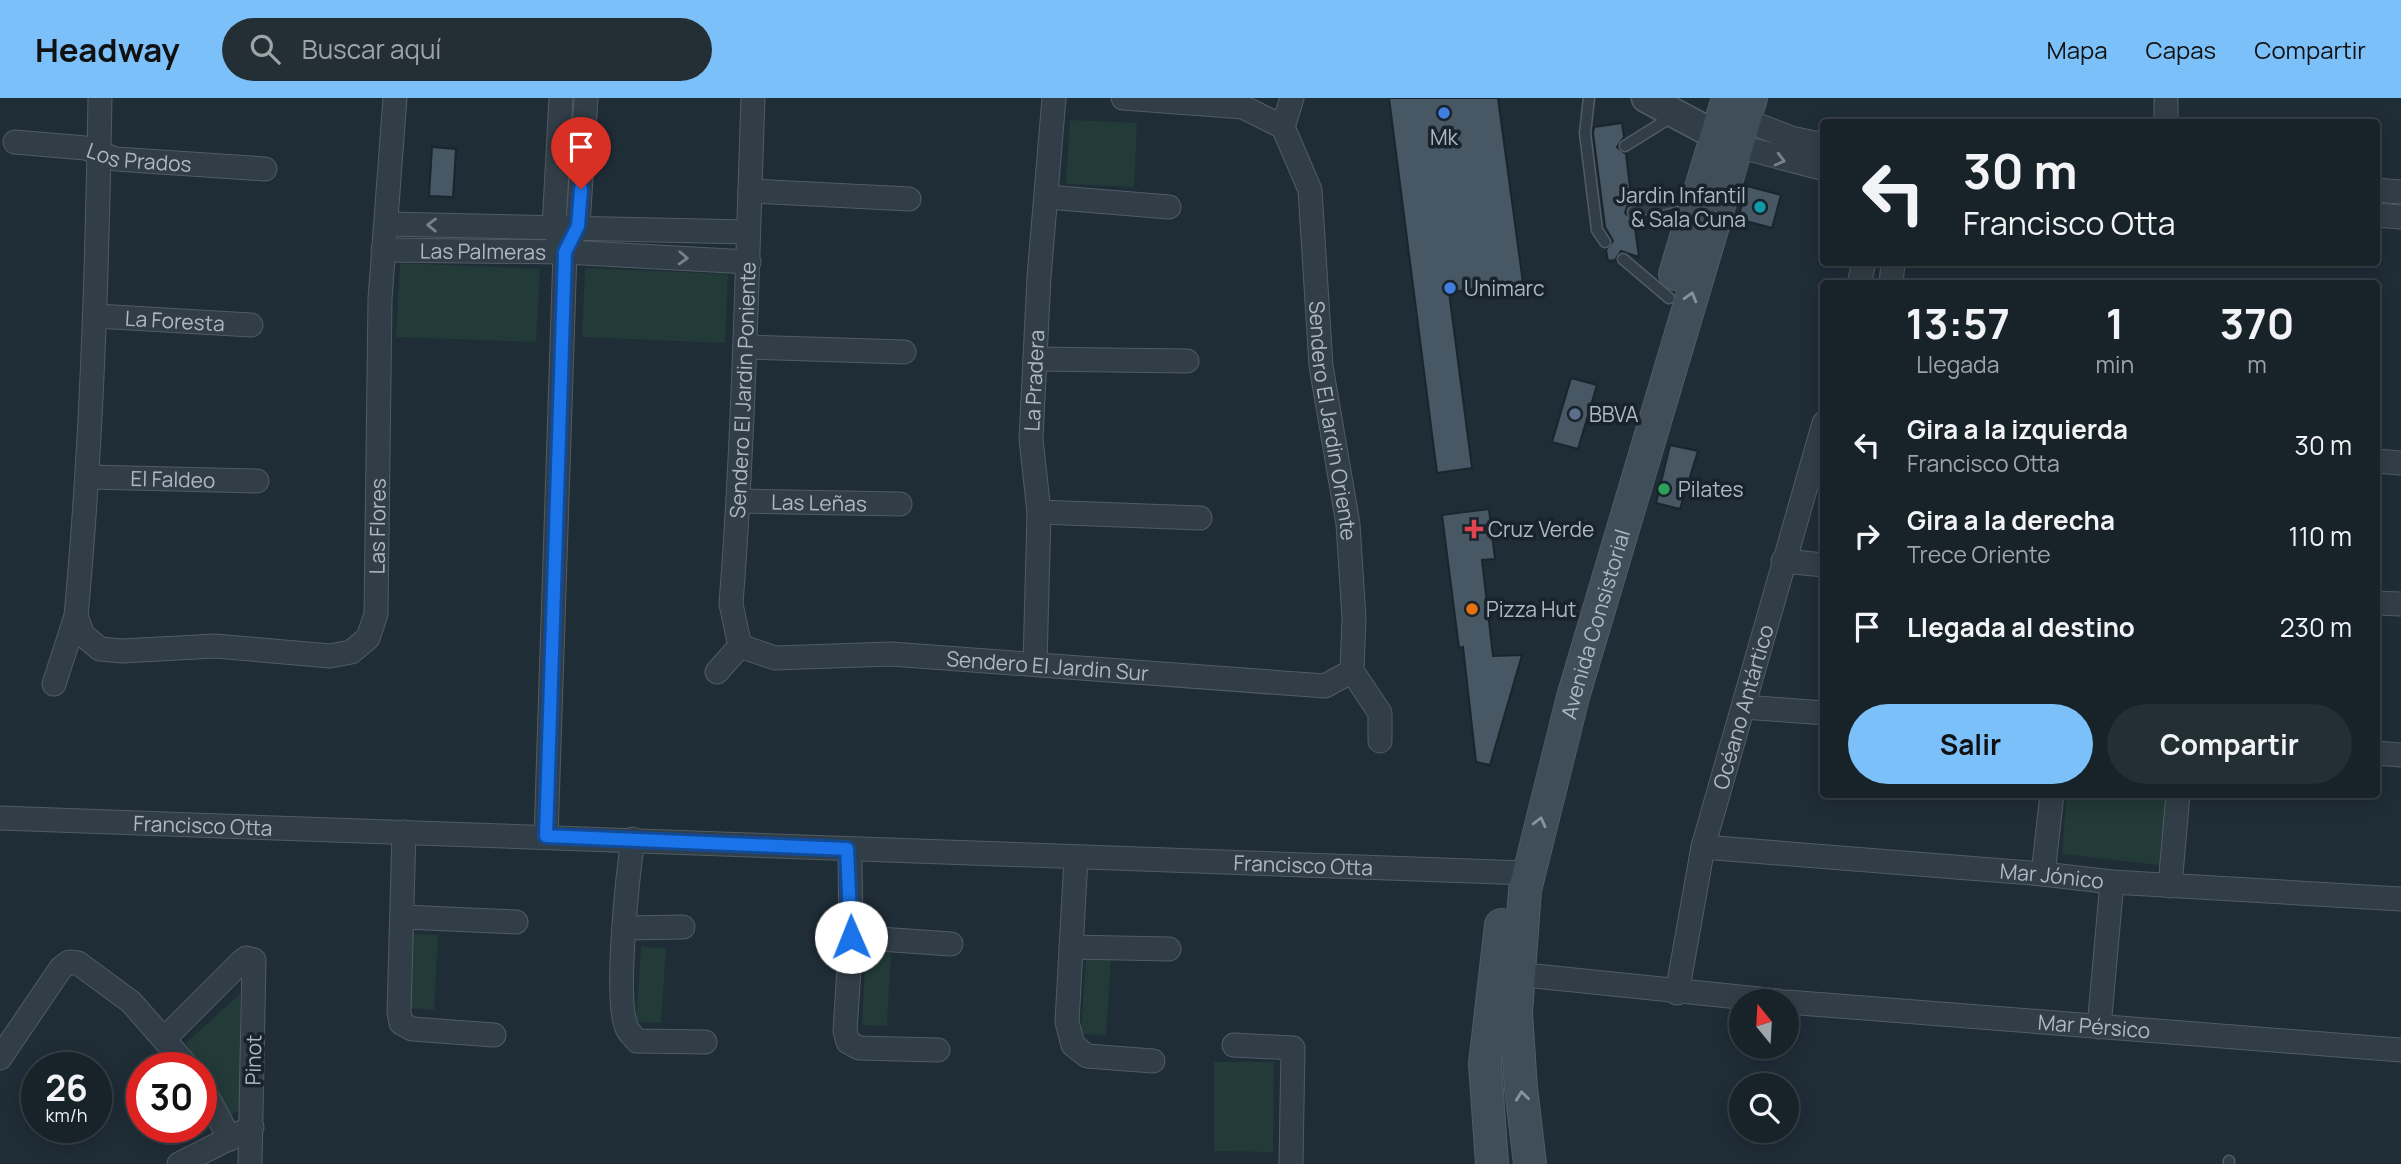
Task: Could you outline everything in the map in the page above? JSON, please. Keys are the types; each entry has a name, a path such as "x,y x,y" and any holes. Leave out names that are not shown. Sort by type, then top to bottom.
{"main road":[{"name":"Avenida Consistorial","path":"1492,1164 1485,1064 1507,973 1523,800 1698,195 1730,115"},
{"name":"Avenida Consistorial","path":"1518,872 1573,697 1730,115"},
{"name":"Avenida Consistorial","path":"1507,973 1530,1164"}],"street":[{"path":"54,684 76,616 89,477 96,316 100,98"},
{"name":"Las Flores","path":"76,616 82,635 100,649 122,651 215,646 330,656 351,652 368,638 376,614 380,299 395,98"},
{"path":"561,98 554,227 565,252"},
{"path":"546,836 565,252 578,226 586,98"},
{"name":"Sendero El Jardin Poniente","path":"740,646 731,604 747,347 747,232 753,98"},
{"name":"La Pradera","path":"1035,664 1039,512 1031,439 1054,98"},
{"path":"1123,98 1243,107 1283,127 1292,98"},
{"path":"1646,98 1676,114 1730,115 1791,138 1820,144"},
{"path":"2166,98 2166,119"},
{"path":"1730,115 1820,167"},
{"name":"Sendero El Jardin Oriente","path":"1283,127 1310,190 1321,366 1348,524 1354,618 1352,671"},
{"name":"Los Prados","path":"15,142 85,148 116,159 265,169"},
{"path":"2380,190 2401,192"},
{"path":"750,191 909,199"},
{"path":"1047,197 1169,207"},
{"path":"2380,215 2401,217"},
{"name":"Las Palmeras","path":"387,224 578,226 747,232"},
{"name":"Las Palmeras","path":"383,250 565,252 749,262"},
{"name":"La Foresta","path":"96,316 251,325"},
{"path":"747,347 904,352"},
{"path":"1035,359 1187,361"},
{"name":"Océano Antártico","path":"1677,993 1703,847 1820,436"},
{"path":"2380,461 2401,463"},
{"name":"El Faldeo","path":"89,477 257,481"},
{"name":"Las Leñas","path":"739,501 900,504"},
{"path":"1039,512 1200,518"},
{"path":"1783,561 1820,565"},
{"path":"2380,603 2401,604"},
{"path":"717,672 740,646"},
{"name":"Sendero El Jardin Sur","path":"740,646 775,658 891,654 1325,686 1352,671"},
{"path":"1352,671 1380,713 1380,741"},
{"path":"1744,707 1820,713"},
{"path":"2380,753 2401,755"},
{"path":"2043,874 2052,798"},
{"path":"2170,886 2178,798"},
{"name":"Francisco Otta","path":"0,818 1518,872"},
{"path":"404,832 399,1012 401,1023 412,1028 494,1035"},
{"path":"633,839 624,928 622,1009 627,1029 637,1041 705,1042"},
{"name":"Mar Jónico","path":"1703,847 2112,882 2401,899"},
{"path":"847,849 851,937 845,1031 848,1042 859,1048 938,1050"},
{"path":"1076,858 1067,1022 1073,1045 1087,1056 1153,1061"},
{"path":"2099,1027 2112,882"},
{"path":"403,917 516,922"},
{"path":"624,928 683,927"},
{"path":"851,937 951,944"},
{"path":"1071,947 1169,948"},
{"name":"Pinot","path":"165,1038 241,962 251,958 256,965 250,1164"},
{"path":"0,1058 8,1025 69,962 78,963 131,1003 176,1052"},
{"path":"1507,973 1729,997"},
{"name":"Mar Pérsico","path":"1799,1003 2401,1050"},
{"path":"1234,1045 1293,1048 1291,1164"},
{"path":"217,1115 230,1139"},
{"path":"179,1164 252,1127"}],"lane":[{"path":"1588,98 1584,121 1599,220 1597,230 1605,242"},
{"path":"1625,146 1676,114"},
{"path":"1633,212 1698,195"},
{"path":"1623,259 1669,298"}],"green space":[{"path":"1070,120 1137,123 1134,187 1066,184"},
{"path":"400,263 540,269 536,342 396,337"},
{"path":"585,268 728,274 725,343 582,337"},
{"path":"2067,798 2176,798 2167,866 2062,854"},
{"path":"413,934 438,935 434,1010 409,1008"},
{"path":"641,947 666,948 661,1023 636,1022"},
{"path":"866,950 891,951 887,1026 862,1025"},
{"path":"1086,959 1111,960 1106,1035 1081,1034"},
{"path":"240,994 240,1110 228,1116 217,1097 217,1052 191,1052 186,1043"},
{"path":"1214,1062 1274,1062 1273,1152 1214,1151"}],"building":[{"name":"Unimarc","path":"1389,98 1498,98 1523,283 1449,292 1472,468 1437,473"},
{"path":"1622,123 1624,137 1617,147 1626,154 1632,204 1627,207 1625,213 1634,220 1639,257 1621,251 1615,260 1608,261 1606,250 1613,241 1605,227 1593,133 1594,127"},
{"path":"432,147 456,149 453,197 429,196"},
{"name":"Jardin Infantil & Sala Cuna","path":"1747,186 1781,195 1772,228 1738,219"},
{"name":"BBVA","path":"1571,378 1597,385 1578,449 1552,442"},
{"path":"1670,445 1698,451 1680,509 1656,503"},
{"path":"1489,509 1495,559 1482,560 1493,656 1522,655 1490,765 1476,762 1463,647 1459,648 1442,515"}],"place":[{"name":"Mk","path":"1444,113"},
{"name":"Jardin Infantil & Sala Cuna","path":"1760,207"},
{"name":"Unimarc","path":"1450,288"},
{"name":"BBVA","path":"1575,414"},
{"name":"Pilates","path":"1664,489"},
{"name":"Cruz Verde","path":"1474,529"},
{"name":"Pizza Hut","path":"1472,609"}],"route":[{"path":"581,189 578,226 565,252 546,836 847,849 850,858 851,937"}]}
